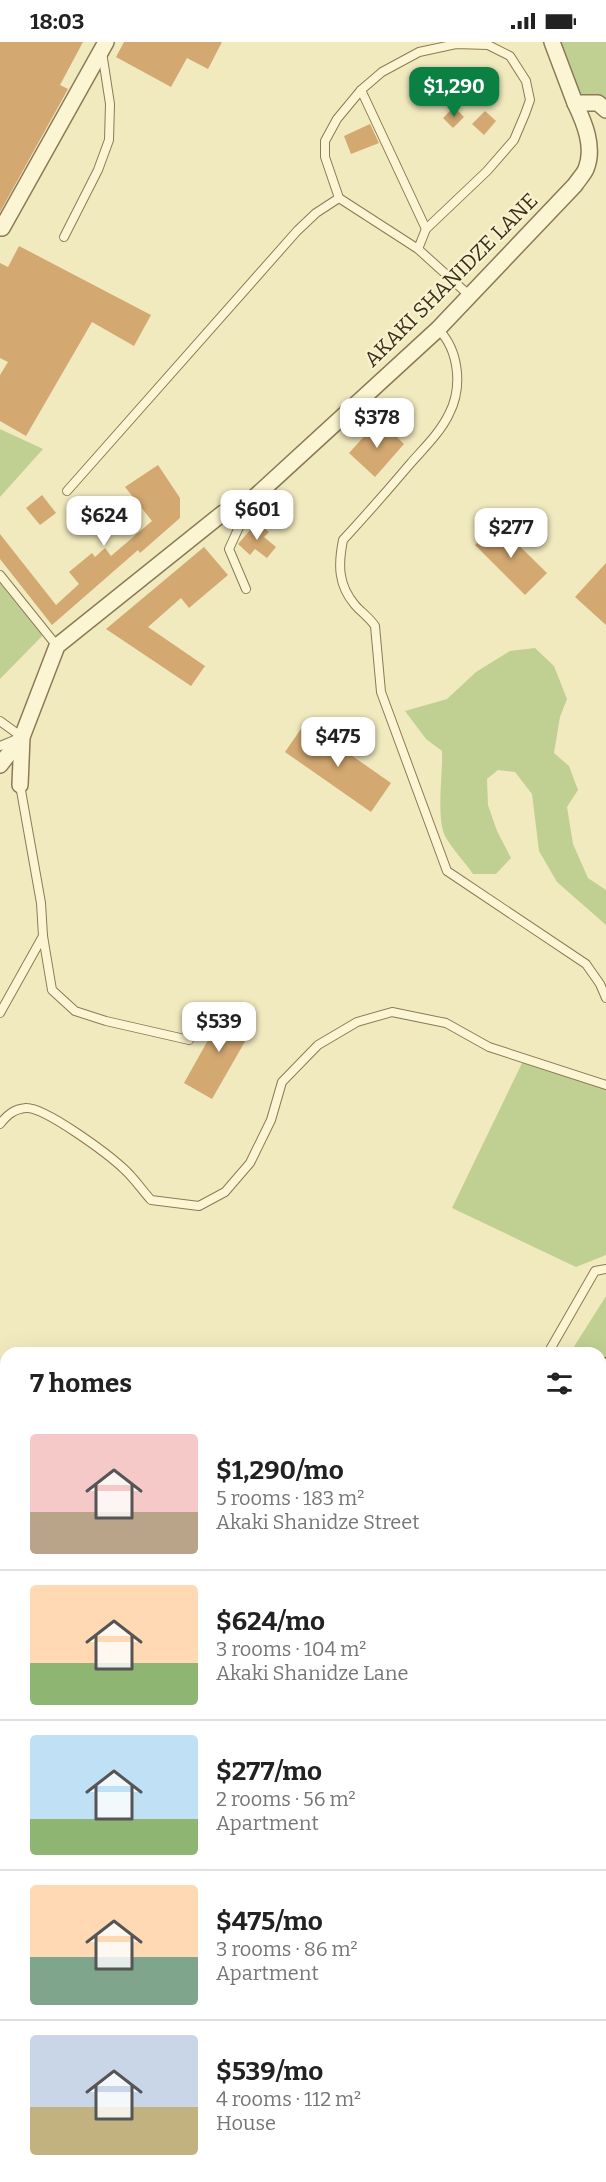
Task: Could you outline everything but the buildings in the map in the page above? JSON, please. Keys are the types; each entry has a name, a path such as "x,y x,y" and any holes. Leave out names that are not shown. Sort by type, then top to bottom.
{"street":[{"name":"AKAKI SHANIDZE LANE","path":"57,646 223,513 246,505 438,329 575,185 586,169 589,152 586,128 552,42"},
{"path":"2,228 104,46"},
{"path":"575,103 603,106"},
{"path":"0,765 22,737 57,646"},
{"path":"20,785 22,737"}],"lane":[{"path":"418,249 426,229 487,171 514,140 530,100 526,81 510,56 488,45 456,45 419,52 382,72 361,90 337,119 325,141 325,158 339,198 418,249 470,296"},
{"path":"64,237 98,170 109,140 110,104 104,46"},
{"path":"361,90 426,229"},
{"path":"67,491 297,231 316,213 339,198"},
{"path":"438,329 444,335 454,354 456,391 450,413 422,451 343,540 339,575 346,593 375,626 381,692 447,871 586,964 600,984 606,998"},
{"path":"246,505 229,549 246,590"},
{"path":"0,574 57,646"},
{"path":"0,721 22,737"},
{"path":"0,746 22,737"},
{"path":"20,785 41,903 43,936 52,990 75,1011 106,1021 189,1040"},
{"path":"0,1013 43,936"},
{"path":"0,1124 13,1111 28,1108 42,1111 124,1169 151,1200 199,1206 225,1192 250,1163 271,1120 282,1082 318,1045 357,1022 392,1012 446,1023 489,1047 606,1085"},
{"path":"551,1347 595,1271 606,1269"}],"green space":[{"path":"552,42 606,42 606,104 575,103"},
{"path":"0,429 43,449 0,497"},
{"path":"0,575 46,632 0,679"},
{"path":"535,648 554,666 567,699 560,717 554,753 569,766 578,790 567,807 573,844 588,878 606,890 606,925 557,882 539,851 532,794 515,772 498,770 487,779 488,805 497,831 511,858 496,874 473,874 448,841 442,828 440,807 442,751 426,739 405,711 447,699 476,672 510,651"},
{"path":"524,1059 606,1085 606,1255 576,1267 452,1208"},
{"path":"606,1296 606,1347 574,1347"}]}
